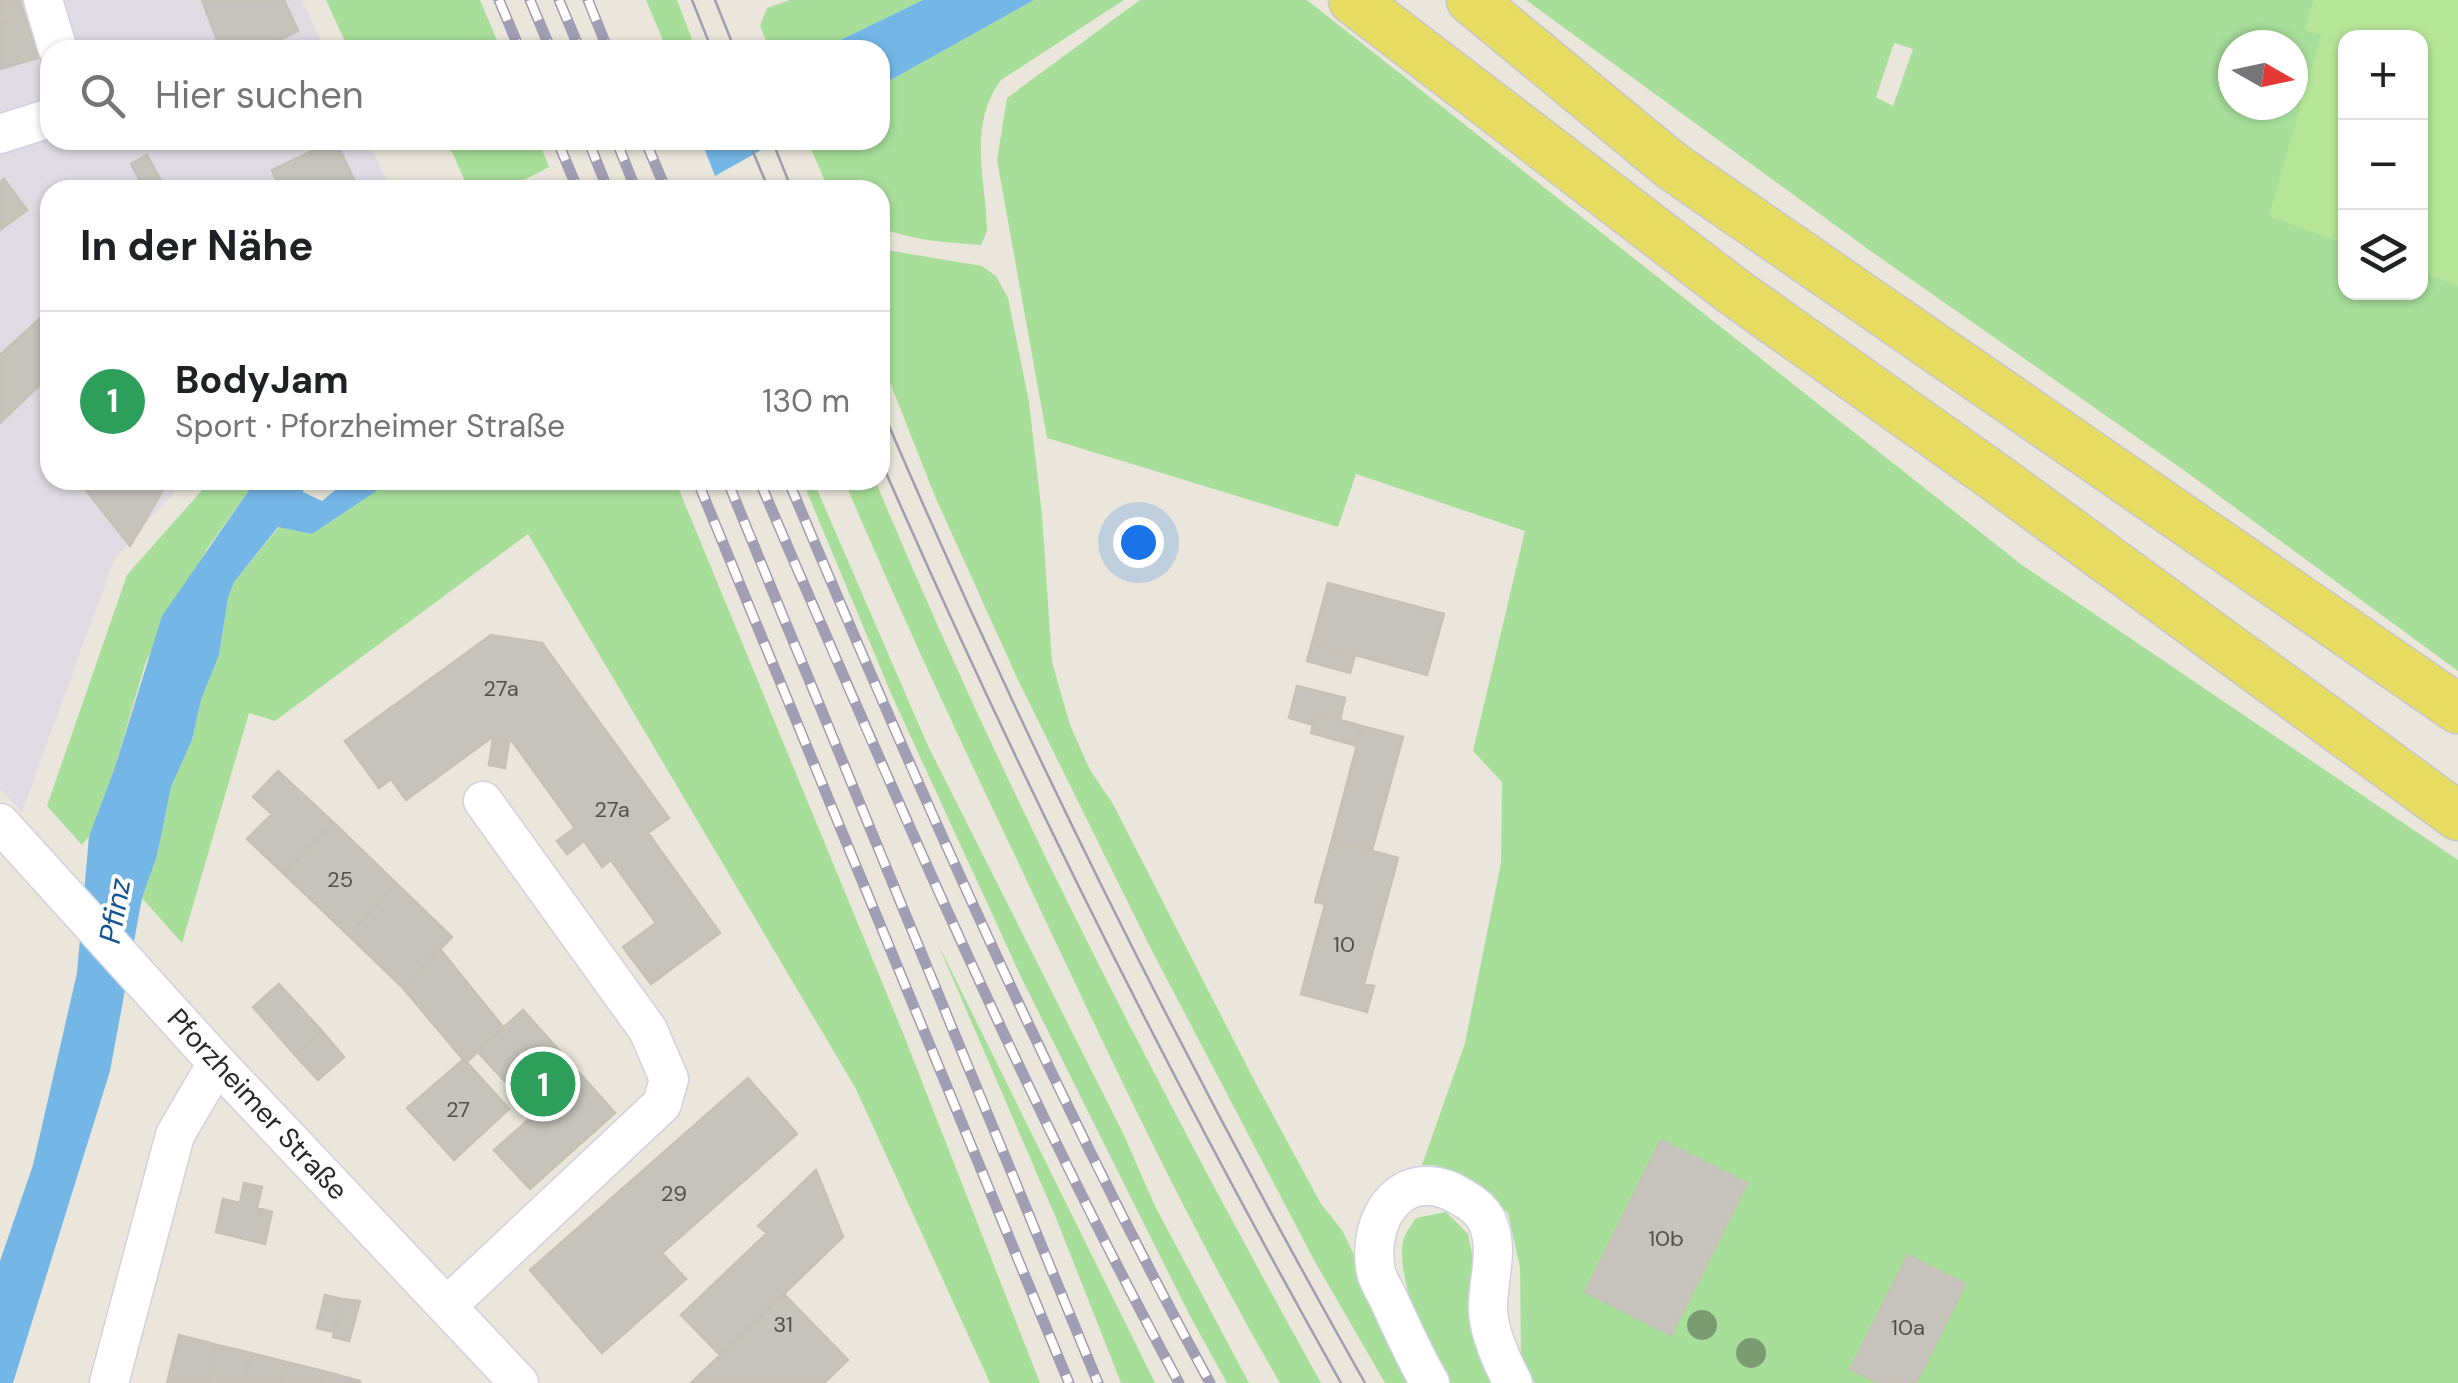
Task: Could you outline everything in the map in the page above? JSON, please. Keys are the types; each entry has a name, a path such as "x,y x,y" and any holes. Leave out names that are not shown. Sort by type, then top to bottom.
{"main road":[{"path":"1353,0 1733,291 1995,477 2458,816"},
{"path":"1471,0 1672,166 2458,709"}],"street":[{"path":"43,0 55,40"},
{"path":"0,134 40,121"},
{"path":"447,1306 662,1104 670,1079 648,1030 484,802"},
{"name":"Pforzheimer Straße","path":"0,823 218,1063 519,1383"},
{"path":"109,1383 175,1135 218,1063"},
{"path":"1430,1383 1376,1272 1376,1231 1384,1211 1398,1196 1428,1184 1458,1194 1486,1219 1493,1266 1488,1312 1502,1361 1513,1383"}],"shaded area":[{"path":"0,0 302,0 320,40 40,40 40,150 373,150 386,180 40,180 40,490 176,490 114,560 22,812 0,789"}],"green space":[{"path":"326,0 480,0 497,40 344,40"},
{"path":"646,0 677,0 692,40 663,40"},
{"path":"790,0 923,0 841,40 766,40 760,26 767,8"},
{"path":"1034,0 1124,0 1001,80 984,116 981,134 987,231 981,245 890,231 890,180 825,180 811,150 890,150 890,80"},
{"path":"1140,0 1307,0 2022,565 2458,860 2458,1383 1535,1383 1521,1362 1520,1267 1508,1213 1475,1182 1434,1165 1422,1165 1465,1043 1501,863 1502,782 1473,751 1525,531 1356,474 1338,527 1047,438 997,160 1007,98"},
{"path":"1526,0 2314,0 2305,30 2458,0 2458,671 2185,471 1872,252","holes":["1894,43 1913,49 1893,106 1876,97"]},
{"path":"2314,0 2458,0 2458,286 2428,275 2428,30 2338,30 2338,241 2269,216 2297,120 2308,120 2308,80 2321,35 2305,30"},
{"path":"449,150 542,150 549,167 524,180 465,180"},
{"path":"890,251 982,266 996,276 1008,298 1029,402 1052,662 1070,725 1253,1078 1321,1204 1342,1230 1416,1383 1385,1383 1314,1260 1149,945 1018,680 934,494 890,382"},
{"path":"202,490 249,490 207,549 146,661 114,770 82,845 47,806 127,575"},
{"path":"378,490 679,490 903,1033 1040,1383 990,1383 856,1089 528,534 275,721 249,713 182,943 142,898 157,856 171,787 192,740 201,700 219,655 234,582 279,527 312,534"},
{"path":"806,490 817,490 928,746 1123,1133 1155,1206 1249,1383 1227,1383 1189,1314 1022,979 893,698"},
{"path":"848,490 879,490 976,711 1085,938 1321,1383 1280,1383 1209,1255 1111,1058"},
{"path":"937,942 1155,1383 1121,1383 1056,1218"},
{"path":"1446,1212 1468,1234 1499,1383 1443,1383 1414,1311 1403,1269 1404,1238 1416,1218"}],"water":[{"path":"923,0 1034,0 890,80 890,40 841,40"},
{"path":"668,150 761,150 708,180 620,180"},
{"name":"Pfinz","path":"249,490 303,490 322,501 335,490 378,490 312,534 278,527 234,582 219,655 201,700 192,740 171,787 157,856 142,898 110,1071 13,1383 0,1383 0,1261 33,1165 77,973 89,836 162,616"}],"pier":[{"path":"660,150 705,150 717,180 614,180"}],"building":[{"path":"0,0 20,0 25,17 0,25"},
{"path":"202,0 284,0 298,31 280,40 217,40"},
{"path":"25,17 38,58 0,69 0,25"},
{"path":"314,150 340,150 354,180 276,180 272,170"},
{"path":"147,155 161,180 140,180 131,164"},
{"path":"4,179 27,210 0,230 0,182"},
{"path":"40,318 40,385 0,423 0,355"},
{"path":"86,490 163,490 130,546"},
{"path":"1328,583 1444,614 1427,675 1312,643"},
{"path":"491,635 542,643 669,818 648,833 720,933 651,984 623,947 656,923 611,860 602,867 584,841 567,854 557,841 575,828 512,741 491,738 406,800 391,779 379,788 345,741"},
{"path":"1312,643 1355,655 1350,673 1307,661"},
{"path":"1297,686 1345,698 1340,720 1316,713 1313,725 1289,718"},
{"path":"1316,713 1362,726 1357,746 1311,733"},
{"path":"1362,726 1403,737 1372,850 1332,840"},
{"path":"493,738 509,741 505,768 489,765"},
{"path":"278,771 333,822 284,874 247,839 272,814 253,797"},
{"path":"333,822 397,884 348,935 284,874"},
{"path":"1332,840 1398,858 1364,984 1374,986 1367,1012 1301,994 1325,904 1315,902"},
{"path":"397,884 452,937 403,988 348,935"},
{"path":"440,949 503,1027 466,1063 403,988"},
{"path":"279,984 322,1031 295,1055 253,1007"},
{"path":"523,1010 615,1113 530,1189 494,1150 535,1114 477,1051"},
{"path":"322,1031 344,1057 318,1080 295,1055"},
{"path":"464,1059 509,1109 454,1160 407,1108"},
{"path":"748,1078 797,1134 662,1253 686,1279 602,1353 530,1270"},
{"path":"1661,1140 1747,1183 1671,1335 1585,1292"},
{"path":"816,1170 843,1237 720,1355 681,1315 767,1233 758,1226"},
{"path":"244,1183 262,1187 257,1208 272,1212 265,1244 216,1232 223,1199 240,1203"},
{"path":"1908,1255 1965,1284 1916,1383 1879,1383 1850,1369"},
{"path":"784,1294 848,1360 824,1383 691,1383"},
{"path":"325,1295 342,1299 334,1332 317,1328"},
{"path":"342,1299 360,1301 349,1341 333,1337"},
{"path":"179,1335 217,1345 207,1383 167,1383"},
{"path":"217,1345 251,1353 244,1383 207,1383"},
{"path":"251,1353 286,1362 281,1383 244,1383"},
{"path":"286,1362 323,1371 320,1383 281,1383"},
{"path":"323,1371 360,1381 360,1383 320,1383"}],"tram line":[{"path":"692,0 708,40"},
{"path":"715,0 731,40"},
{"path":"752,150 765,180"},
{"path":"776,150 788,180"},
{"path":"890,428 991,655 1109,901 1234,1144 1365,1383"},
{"path":"890,482 986,694 1099,927 1217,1156 1341,1383"}],"railway":[{"path":"499,0 516,40"},
{"path":"530,0 547,40"},
{"path":"559,0 576,40"},
{"path":"588,0 604,40"},
{"path":"561,150 574,180"},
{"path":"592,150 604,180"},
{"path":"620,150 632,180"},
{"path":"649,150 662,180"},
{"path":"701,490 1069,1383"},
{"path":"731,490 1098,1383"},
{"path":"763,490 1011,1049 1179,1383"},
{"path":"792,490 988,937 1095,1162 1210,1383"}],"place":[{"name":"BodyJam","path":"543,1084"}]}
